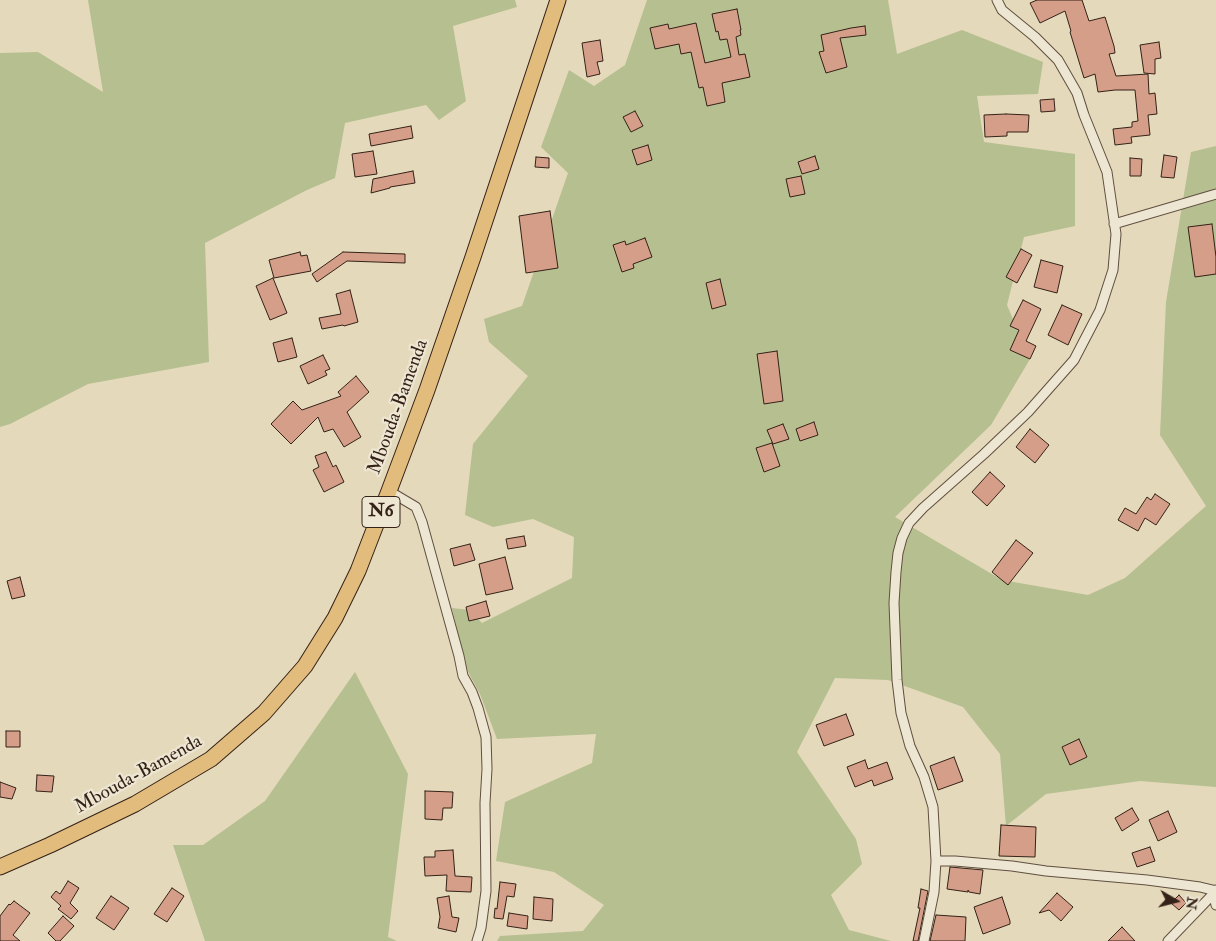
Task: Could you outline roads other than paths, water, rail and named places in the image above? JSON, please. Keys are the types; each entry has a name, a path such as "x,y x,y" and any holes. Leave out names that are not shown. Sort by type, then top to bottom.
{"highway":[{"name":"Mbouda-Bamenda","path":"0,867 135,804 211,759 264,713 305,666 335,618 358,571 389,491 427,390 473,257 558,0"}],"street":[{"path":"924,941 934,892 936,861 933,807 924,777 910,746 901,713 897,680 894,603 898,553 902,538 909,523 923,508 1028,412 1074,360 1100,310 1112,270 1116,234 1107,172 1077,93 1058,60 1035,37 1002,10 996,0"},
{"path":"1114,224 1216,194"},
{"path":"389,491 416,507 422,522 463,676 472,692 486,737 486,891 481,928 477,941"},
{"path":"936,861 1003,865 1046,871 1147,880 1216,890"},
{"path":"1216,890 1216,905"},
{"path":"1168,941 1216,890"}]}
